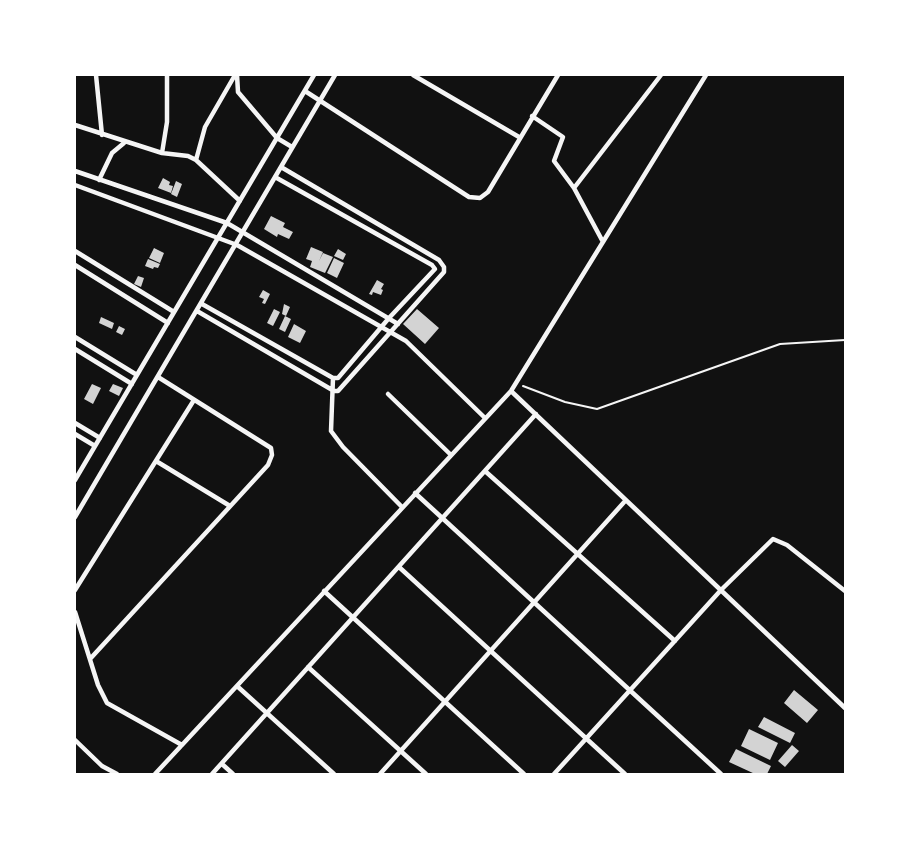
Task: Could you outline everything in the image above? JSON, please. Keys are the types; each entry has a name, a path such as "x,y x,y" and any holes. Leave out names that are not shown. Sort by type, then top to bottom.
{"street":[{"path":"96,75 102,135"},
{"path":"162,153 167,122 167,75"},
{"path":"196,160 205,127 236,75"},
{"path":"236,75 238,92 277,138 292,147"},
{"path":"75,480 314,75"},
{"path":"75,518 237,245 335,75"},
{"path":"413,75 519,137"},
{"path":"305,91 469,197 480,198 488,192 519,137 558,75"},
{"path":"574,188 661,75"},
{"path":"155,774 511,391 706,75"},
{"path":"532,116 563,137 554,161 574,188 603,242"},
{"path":"75,125 124,143 162,153 188,156 196,160 240,201"},
{"path":"99,180 112,153 124,143"},
{"path":"197,311 334,391 342,389 444,272 444,267 439,260 281,167"},
{"path":"75,171 227,223 398,324"},
{"path":"202,304 333,378 342,375 389,318 432,275 435,269 432,265 275,177"},
{"path":"75,185 237,245 390,333 406,340 485,418"},
{"path":"75,251 174,312"},
{"path":"75,265 168,323"},
{"path":"75,337 137,375"},
{"path":"75,349 132,384"},
{"path":"90,659 268,465 272,455 271,448 158,378"},
{"path":"333,378 331,431 343,448 402,507"},
{"path":"511,391 845,708"},
{"path":"388,394 451,455"},
{"path":"75,590 194,400"},
{"path":"212,774 536,414"},
{"path":"75,422 100,438"},
{"path":"75,434 95,446"},
{"path":"156,460 230,506"},
{"path":"485,471 675,641"},
{"path":"415,493 721,774"},
{"path":"380,774 626,500"},
{"path":"554,774 721,590 772,539 786,545 845,591"},
{"path":"399,567 625,774"},
{"path":"324,591 524,774"},
{"path":"75,612 98,685 107,703 182,745"},
{"path":"308,667 426,774"},
{"path":"237,686 334,774"},
{"path":"75,740 102,766 107,774"},
{"path":"222,764 233,774"},
{"path":"102,766 117,774"}],"path":[{"path":"516,383 566,402 597,409 780,344 845,340"}],"building":[{"path":"163,178 170,182 169,185 173,186 171,193 158,188"},
{"path":"176,181 182,184 177,197 171,194"},
{"path":"271,216 285,223 283,227 293,232 289,239 278,234 277,237 264,229"},
{"path":"311,247 323,252 319,261 323,253 333,257 325,273 310,267 312,261 306,259"},
{"path":"154,248 164,253 160,263 149,258"},
{"path":"338,249 346,254 343,260 334,256"},
{"path":"334,258 344,263 337,278 327,273"},
{"path":"148,259 160,264 158,268 154,267 153,269 145,266"},
{"path":"138,276 144,278 141,287 134,284"},
{"path":"377,280 384,284 381,289 383,290 381,295 373,292 372,295 369,294"},
{"path":"263,290 270,294 265,304 262,303 264,299 259,297"},
{"path":"284,304 290,307 286,316 282,314"},
{"path":"274,309 280,312 273,326 267,323"},
{"path":"417,309 439,328 425,344 403,324"},
{"path":"285,316 291,319 285,332 279,329"},
{"path":"101,317 114,323 112,329 99,323"},
{"path":"294,324 306,331 300,343 288,337"},
{"path":"119,326 125,329 122,335 116,332"},
{"path":"92,384 101,388 93,404 84,399"},
{"path":"113,384 123,388 119,396 109,391"},
{"path":"794,690 818,710 807,723 784,703"},
{"path":"764,717 795,733 790,743 758,727"},
{"path":"749,729 778,743 770,760 741,746"},
{"path":"792,745 799,751 785,767 778,761"},
{"path":"736,749 771,766 767,774 755,774 729,762"}]}
